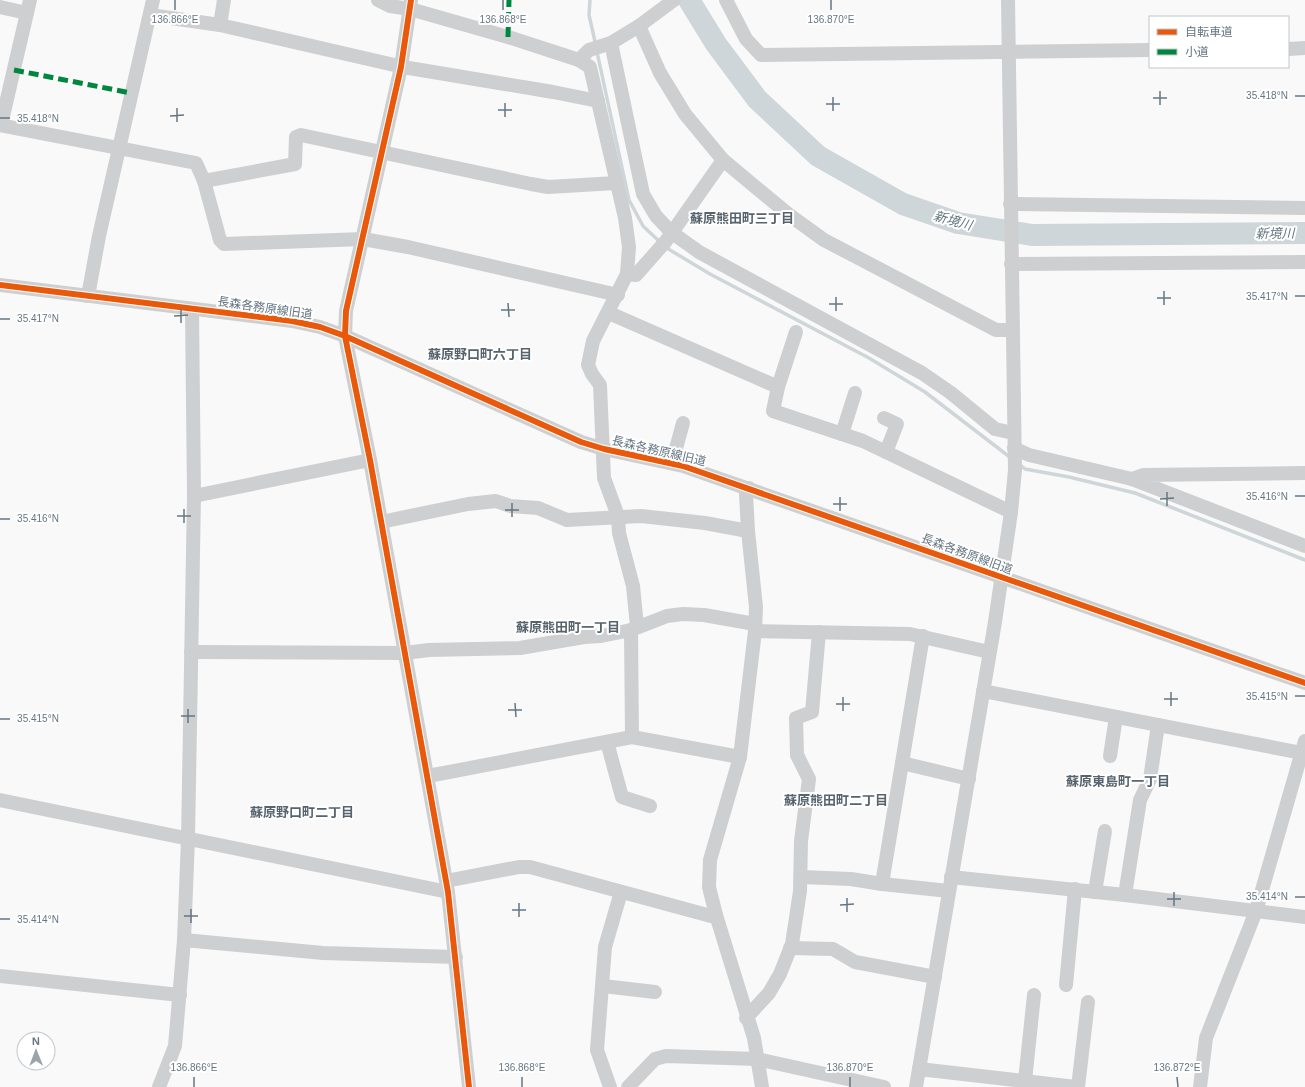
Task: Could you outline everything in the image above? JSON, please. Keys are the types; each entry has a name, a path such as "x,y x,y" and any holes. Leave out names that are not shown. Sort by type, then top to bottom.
{"street":[{"path":"88,296 118,148 153,0"},
{"path":"220,25 224,0"},
{"path":"378,0 390,6 411,5 584,55 639,26 673,1"},
{"path":"726,0 746,39 761,55 1149,50"},
{"path":"916,1087 969,779 1011,512 1015,470 1013,433 1008,0"},
{"path":"411,5 401,67 380,153 363,239 346,311 345,336 370,460 447,886 456,957 469,1087"},
{"path":"0,7 28,6 1,125 196,163 204,181 220,240 224,244 363,239 408,247 618,295"},
{"path":"150,15 220,25 401,67 553,92 598,101"},
{"path":"639,26 660,73 685,114 723,160 788,214 824,240 996,330 1012,330"},
{"path":"608,43 643,194 669,236 922,373 951,393 995,429 1013,433"},
{"path":"1289,49 1305,48"},
{"path":"584,55 590,67 598,101 625,218 629,247 627,274 609,313 593,341 588,365 592,374 600,385 604,450 604,478 618,516 619,533 633,586 634,628 632,737"},
{"path":"204,181 295,164 296,137 301,135 380,153 548,187 616,183"},
{"path":"627,274 636,275 657,252 723,160"},
{"path":"1010,208 1305,208"},
{"path":"1011,259 1305,262"},
{"name":"長森各務原線旧道","path":"0,285 292,321 320,327 345,336 581,442 604,450 672,463 749,488 1001,578 1305,683"},
{"path":"159,1087 175,1046 184,940 188,839 194,496 192,308"},
{"path":"609,313 778,387"},
{"path":"796,332 778,387 773,411 864,441 1011,512"},
{"path":"842,434 855,393"},
{"path":"884,418 897,424 886,452"},
{"path":"672,463 683,423"},
{"path":"1014,450 1029,455 1132,479 1305,546"},
{"path":"194,496 370,460"},
{"path":"1132,479 1143,475 1305,473"},
{"path":"749,488 746,494 748,532 756,607 755,628 740,757 710,860 709,887 746,1018 754,1038 762,1087"},
{"path":"381,522 468,504 496,501 510,506 538,508 567,520 618,516 641,516 705,523 748,532"},
{"path":"191,652 405,653 429,650 520,648 584,637 601,636 634,628 667,616 683,614 704,615 755,628 819,632 910,634 989,652"},
{"path":"746,1018 769,993 780,974 790,948 800,891 801,841 809,779 797,755 796,718 812,712 819,632"},
{"path":"882,884 923,636"},
{"path":"983,690 1158,725 1303,747 1256,911 1206,1038 1200,1087"},
{"path":"1110,756 1116,717"},
{"path":"1125,895 1140,800 1150,779 1158,725"},
{"path":"428,776 632,737 740,757"},
{"path":"607,742 622,796 650,806"},
{"path":"902,763 969,779"},
{"path":"0,800 188,839 447,886 518,867 530,867 711,916 716,915"},
{"path":"1095,892 1105,831"},
{"path":"801,877 851,879 949,891"},
{"path":"951,877 1075,889 1305,917"},
{"path":"1066,985 1075,889"},
{"path":"610,1087 597,1050 605,947 621,892"},
{"path":"184,940 323,953 456,957"},
{"path":"790,948 832,949 855,962 935,977"},
{"path":"0,976 180,995"},
{"path":"603,986 655,992"},
{"path":"1025,1081 1034,995"},
{"path":"920,1069 1077,1087 1088,1002"},
{"path":"628,1087 655,1059 666,1056 757,1059 884,1087"}],"waterway":[{"path":"590,0 589,15 596,46"},
{"name":"新境川","path":"689,0 716,44 757,99 818,156 903,204 958,223 1032,235 1305,233"},
{"path":"597,52 629,200 643,226 661,243"},
{"path":"665,247 710,274 869,358 925,392 1011,458"},
{"path":"1019,464 1025,469 1069,477 1135,493 1305,560"}],"marked path":[{"path":"508,37 509,0"},
{"path":"14,70 131,93"}],"cycle path":[{"path":"411,0 401,67 346,311 345,336 370,460 448,892 469,1087"},
{"path":"0,285 292,321 320,327 345,336 581,442 604,449 683,466 1305,683"}],"district":[{"name":"蘇原熊田町三丁目","path":"742,218"},
{"name":"蘇原野口町六丁目","path":"480,354"},
{"name":"蘇原熊田町一丁目","path":"568,627"},
{"name":"蘇原東島町一丁目","path":"1118,781"},
{"name":"蘇原熊田町二丁目","path":"836,800"},
{"name":"蘇原野口町二丁目","path":"302,812"}]}
